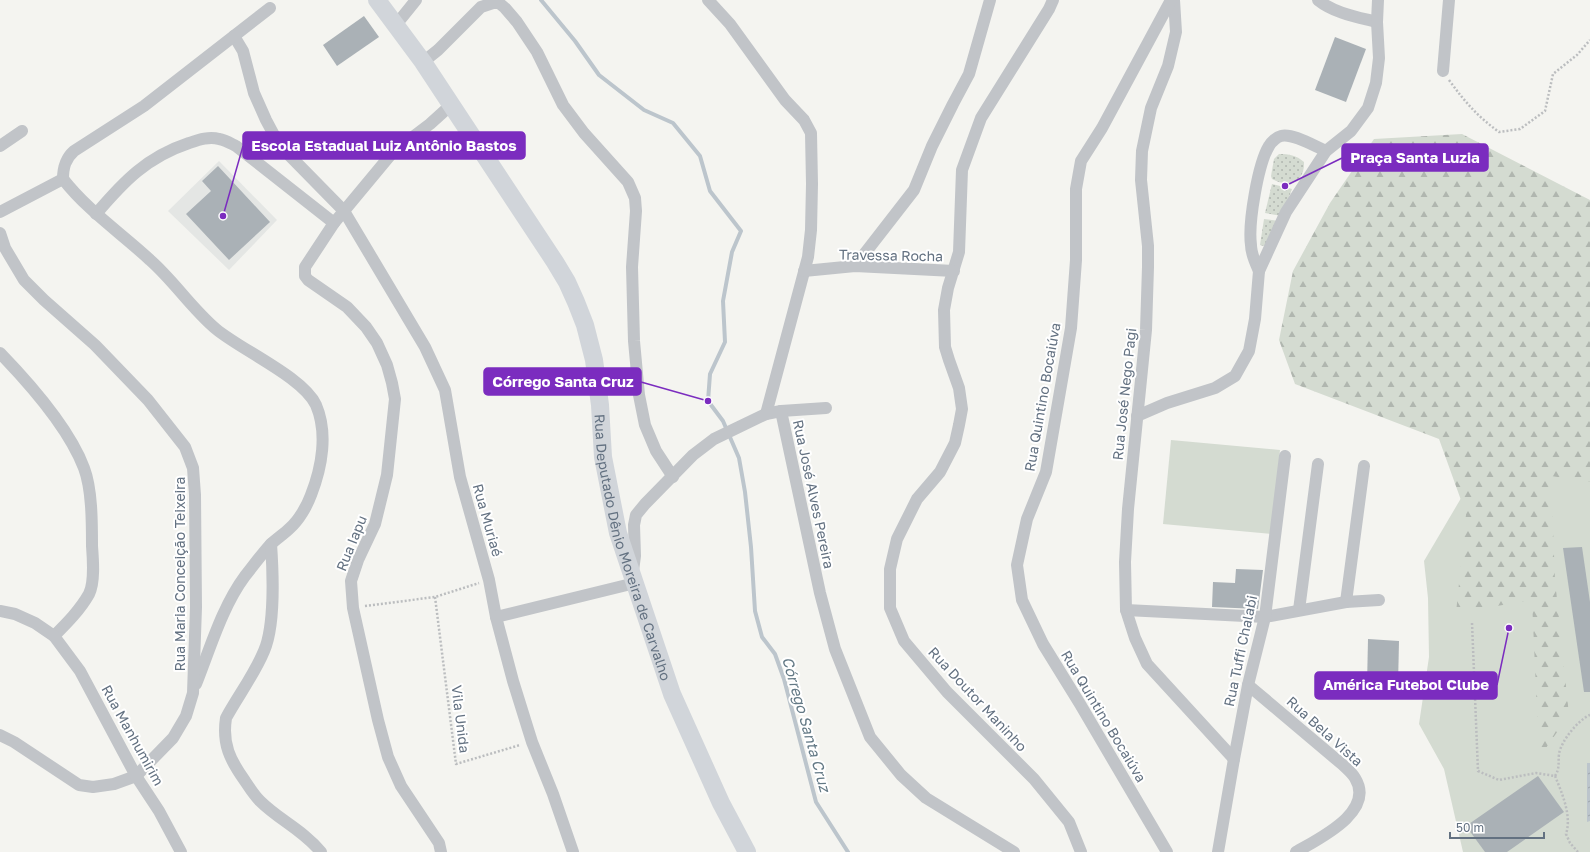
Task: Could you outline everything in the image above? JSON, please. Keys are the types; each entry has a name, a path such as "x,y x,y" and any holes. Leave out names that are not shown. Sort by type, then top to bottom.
{"street":[{"name":"Rua Deputado Dênio Moreira de Carvalho","path":"377,0 423,62 555,262 567,282 576,302 585,325 594,360 600,405 603,457 618,533 672,694 721,803 747,852"},
{"path":"396,26 416,0"},
{"path":"708,0 730,24 785,100 804,120 811,133 811,230 808,257 766,414"},
{"path":"854,266 914,190 949,111 969,74 990,0"},
{"name":"Rua Doutor Maninho","path":"1053,0 1049,9 1037,25 981,118 962,170 960,252 948,288 944,310 945,339 949,360 960,388 962,409 955,443 940,472 918,499 897,539 890,569 890,608 904,641 947,692 1034,779 1069,822 1081,852"},
{"name":"Rua Quintino Bocaiúva","path":"1167,852 1043,644 1022,600 1017,565 1027,519 1046,472 1071,328 1076,260 1076,189 1081,161 1102,128 1170,0"},
{"name":"Rua José Nego Pagi","path":"1174,0 1176,32 1168,66 1151,108 1142,151 1141,180 1148,246 1146,330 1128,508 1125,562 1126,610 1134,638 1147,664 1234,759"},
{"path":"1318,0 1326,6 1345,14 1377,22"},
{"path":"1137,416 1214,388 1235,376 1249,351 1255,319 1258,271 1286,212 1326,151 1351,131 1368,108 1376,83 1379,58 1377,22 1378,0"},
{"path":"1443,72 1450,0"},
{"path":"423,62 438,50 481,7 493,3 499,4 505,8 518,22 537,52 563,105 584,133 628,182 635,198 636,211 632,267 634,341 639,395 648,431 656,451 673,476"},
{"path":"193,693 228,604 244,578 271,544 292,527 311,496 319,468 323,444 322,422 315,403 304,390 289,378 217,330 199,313 154,264 96,214 63,179 63,170 68,156 74,151 144,106 270,8"},
{"name":"Rua Muriaé","path":"234,36 243,51 254,93 274,135 290,156 344,211 425,347 445,390 460,476 489,580 496,617 532,742 554,794 573,852"},
{"path":"96,214 120,186 143,166 176,147 201,139 218,138 236,146 334,223 393,152 430,124 451,105"},
{"path":"0,146 22,131"},
{"path":"1258,271 1253,258 1250,230 1252,209 1264,157 1270,145 1279,137 1289,135 1326,151"},
{"path":"0,212 63,179"},
{"name":"Rua Iapu","path":"334,223 305,267 305,276 308,280 347,307 366,327 377,343 387,365 395,399 386,482 376,524 358,560 352,581 353,608 378,720 388,757 401,786 439,843 441,852"},
{"name":"Rua Maria Conceição Teixeira","path":"0,233 5,248 24,280 44,300 95,345 148,400 184,447 193,468 196,519 196,607 193,693 186,716 173,738 136,776"},
{"name":"Travessa Rocha","path":"804,271 854,266 954,271"},
{"path":"0,353 52,414 72,442 84,469 90,501 92,538 93,569 90,592 76,613 54,636"},
{"path":"781,411 826,408"},
{"name":"Rua José Alves Pereira","path":"634,579 634,525 636,515 645,504 693,455 714,439 766,414 781,411 820,593 835,649 870,737 901,775 926,798 1014,852"},
{"name":"Rua Tuffi Chalabi","path":"1218,852 1248,685 1265,617 1285,456"},
{"path":"1299,610 1318,464"},
{"path":"1346,602 1364,466"},
{"path":"271,544 273,571 272,601 270,627 265,650 226,718 224,730 225,740 228,753 235,768 260,801 312,840 321,852"},
{"path":"496,617 634,579"},
{"path":"1126,610 1265,617 1346,602 1379,600"},
{"name":"Rua Manhumirim","path":"0,611 15,614 35,623 54,636 80,672 136,776 159,811 180,852"},
{"name":"Rua Bela Vista","path":"1248,685 1343,765 1356,779 1360,792 1357,805 1347,819 1296,852"},
{"path":"0,735 14,742 79,785 93,787 114,784 136,776"}],"path":[{"path":"1443,72 1462,99 1481,119 1499,132 1520,129 1546,111 1553,74 1577,55 1590,40"},
{"path":"353,608 436,597 489,580"},
{"name":"Vila Unida","path":"436,597 456,764 532,742"},
{"path":"1472,623 1478,771 1499,780 1536,773 1555,776"},
{"path":"1555,776 1559,770 1559,753 1562,745 1583,718 1590,715"},
{"path":"1555,776 1563,795 1569,826 1566,834 1570,843 1578,852"}],"shaded area":[{"path":"219,161 277,220 229,270 168,211"}],"green space":[{"path":"1462,134 1590,200 1590,482 1551,476 1555,580 1569,715 1539,758 1532,600 1456,613 1466,514 1439,439 1295,384 1279,340 1293,271 1330,203 1374,139"},
{"path":"1279,154 1292,155 1304,162 1304,169 1299,179 1294,182 1284,183 1272,179 1271,176 1274,159"},
{"path":"1272,184 1292,189 1282,216 1265,213"},
{"path":"1264,219 1279,221 1267,247 1260,245"},
{"path":"1171,440 1280,450 1272,534 1163,524"},
{"path":"1590,444 1590,852 1463,852 1444,769 1419,724 1429,657 1428,598 1424,561 1490,449"}],"water":[{"path":"1587,763 1590,763 1590,821 1587,822"}],"building":[{"path":"364,16 379,37 337,66 323,45"},
{"path":"1335,37 1366,49 1346,102 1315,90"},
{"path":"218,166 270,222 229,260 186,214 211,191 202,181"},
{"path":"1582,547 1590,602 1590,692 1584,692 1563,548"},
{"path":"1236,569 1263,570 1258,609 1212,607 1213,582 1235,583"},
{"path":"1368,639 1399,641 1398,686 1367,685"},
{"path":"1538,776 1564,812 1507,852 1485,852 1466,826"}],"waterway":[{"name":"Córrego Santa Cruz","path":"541,0 575,41 599,75 644,110 673,123 700,156 710,191 741,231 732,252 723,301 725,342 710,374 708,401 723,421 739,458 745,492 751,547 755,611 762,637 775,654 784,679 816,802 848,852"}],"place":[{"name":"Praça Santa Luzia","path":"1285,186"},
{"name":"Escola Estadual Luiz Antônio Bastos","path":"223,216"},
{"name":"Córrego Santa Cruz","path":"708,401"},
{"name":"América Futebol Clube","path":"1509,628"}]}
